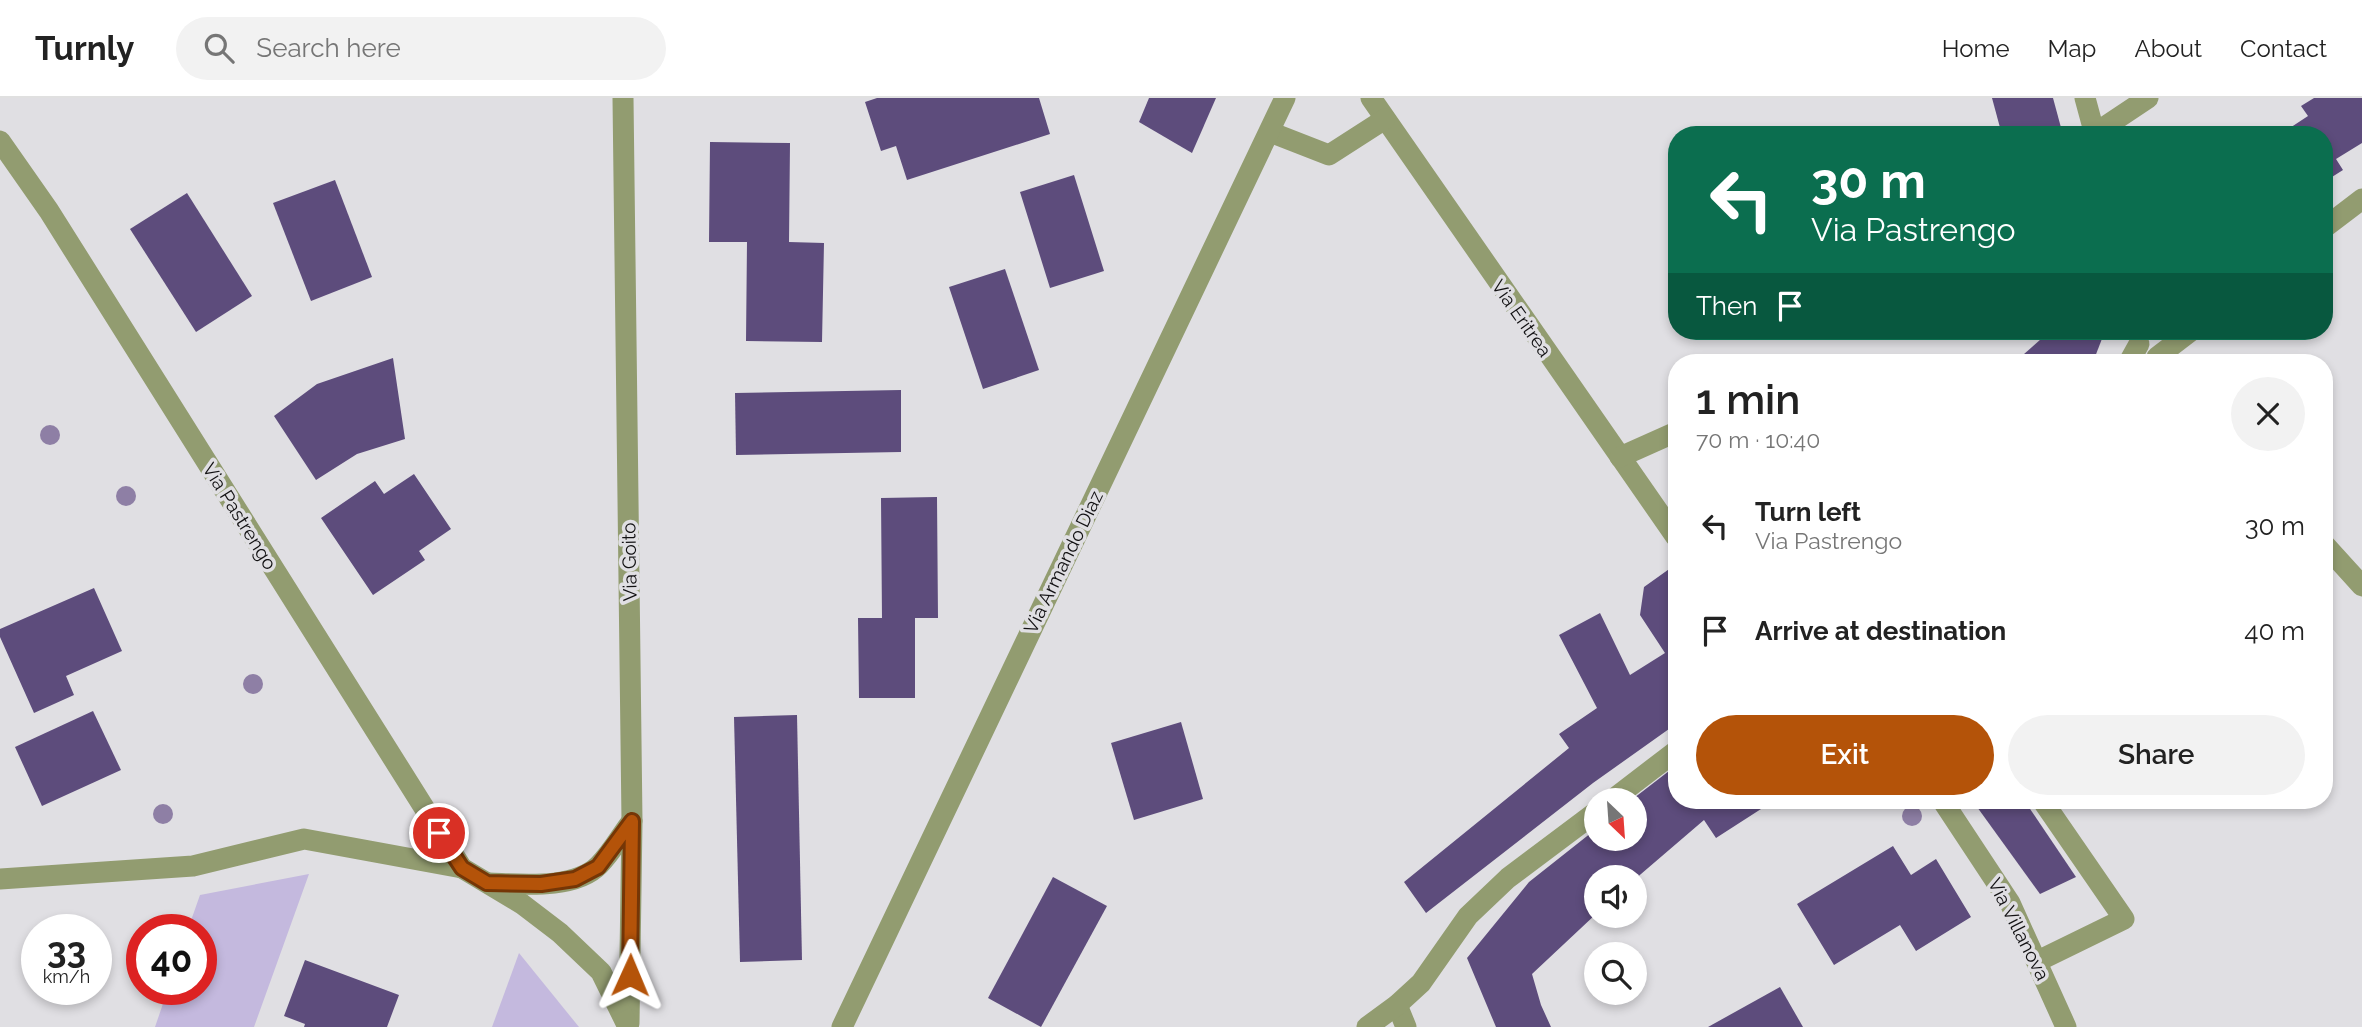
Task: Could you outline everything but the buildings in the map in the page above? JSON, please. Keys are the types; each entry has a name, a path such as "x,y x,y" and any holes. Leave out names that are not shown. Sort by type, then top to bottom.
{"street":[{"name":"Via Goito","path":"623,98 632,821 629,1027"},
{"name":"Via Armando Diaz","path":"842,1027 1285,98"},
{"name":"Via Eritrea","path":"1371,98 1668,526"},
{"path":"2085,98 2092,126"},
{"path":"2106,126 2148,98"},
{"path":"1270,132 1329,155 1385,119"},
{"name":"Via Pastrengo","path":"0,141 50,211 462,868 522,904 550,925 601,972 629,1027"},
{"path":"2333,221 2362,199"},
{"path":"2166,354 2181,340"},
{"path":"1620,457 1668,436"},
{"path":"2333,554 2362,586"},
{"path":"1628,788 1668,757"},
{"name":"Via Villanova","path":"1948,809 2010,904 2066,1027"},
{"path":"2038,961 2124,919 2048,809"},
{"name":"Via Pastrengo","path":"487,883 541,884 575,879 598,867 632,821"},
{"path":"1367,1027 1397,1005 1421,982 1468,916 1508,878 1584,821"},
{"path":"0,879 193,866 304,839 462,868"},
{"path":"1397,1005 1406,1027"}],"shaded area":[{"path":"309,874 254,1027 155,1027 163,1005 217,1005 217,914 193,914 200,895"},
{"path":"519,953 579,1027 492,1027"}],"route":[{"path":"439,833 462,868 487,883 541,884 575,879 598,867 632,821 630,975"}]}
